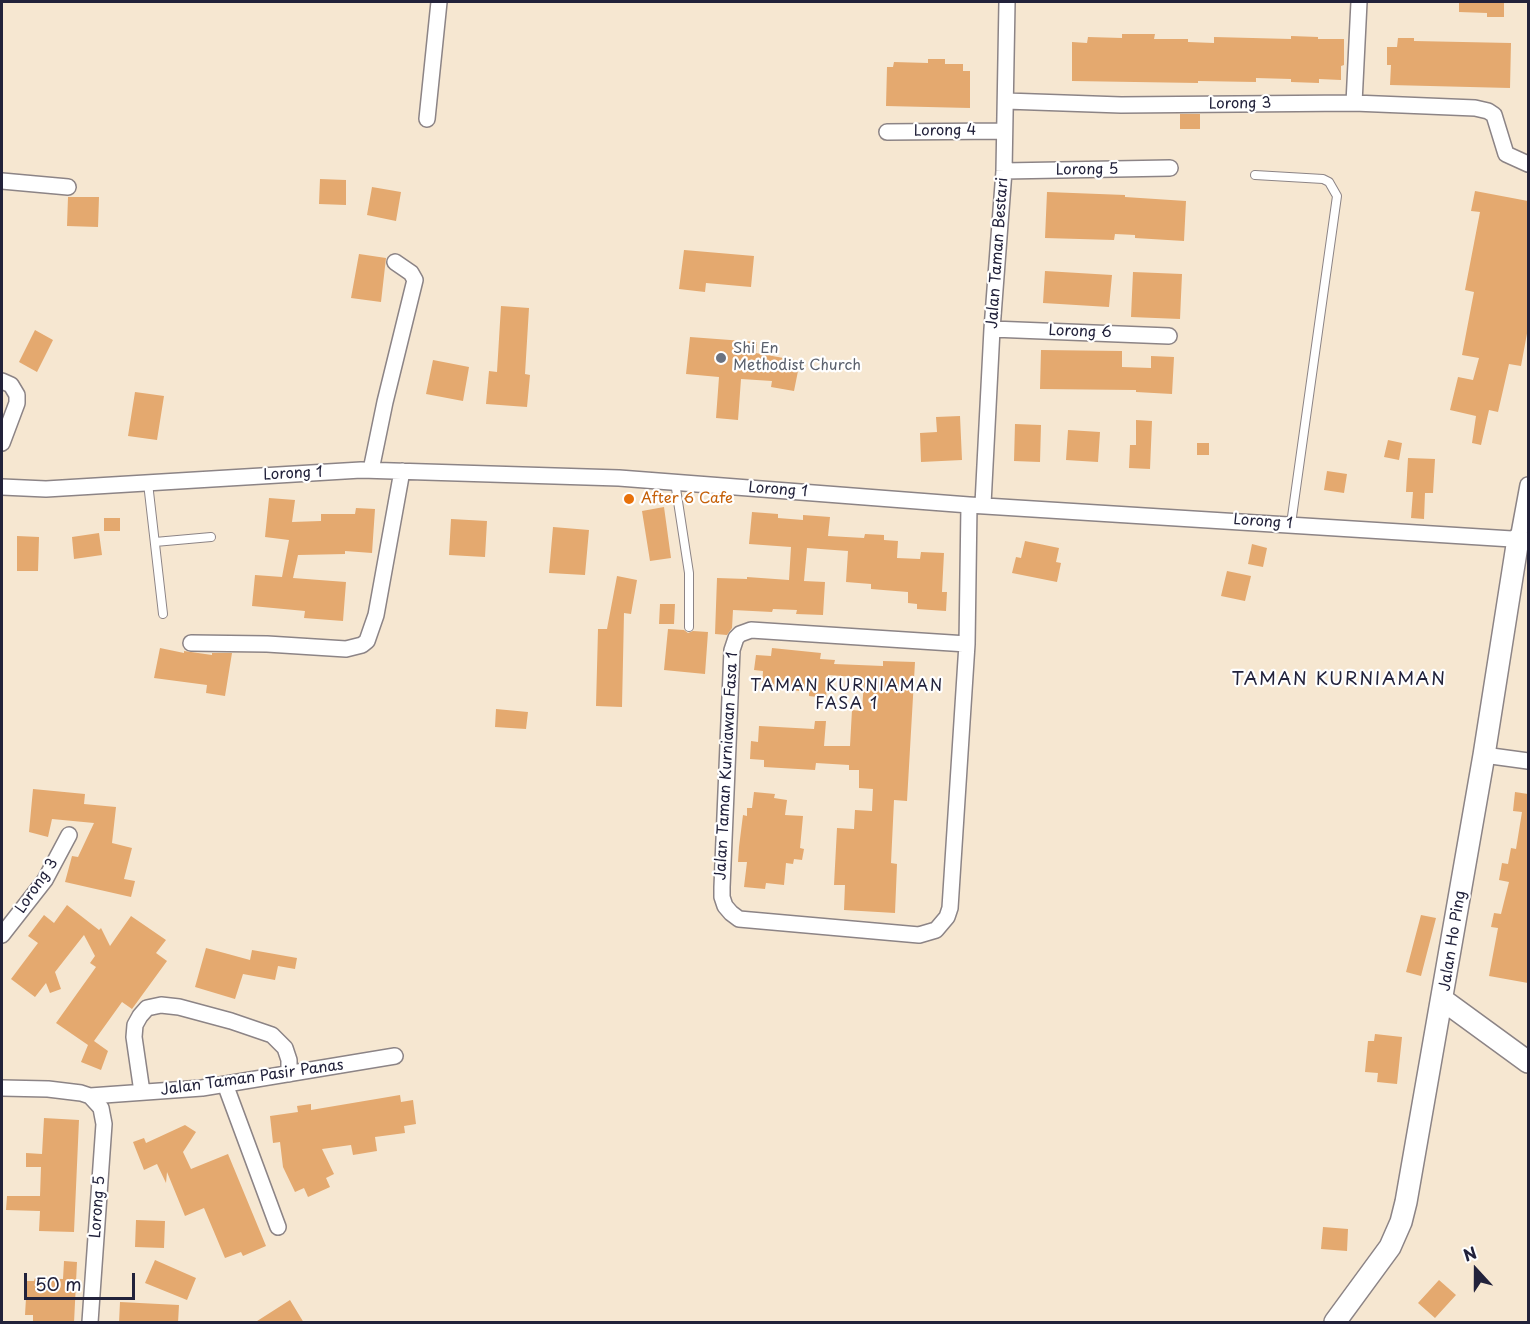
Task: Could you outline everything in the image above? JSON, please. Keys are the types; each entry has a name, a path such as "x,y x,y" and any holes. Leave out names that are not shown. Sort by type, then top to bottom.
{"street":[{"path":"427,119 439,2"},
{"name":"Jalan Taman Bestari","path":"976,504 1004,171 1007,2"},
{"path":"1354,103 1359,2"},
{"name":"Lorong 3","path":"1006,101 1121,105 1354,103 1475,108 1494,115 1506,154 1528,164"},
{"name":"Lorong 4","path":"887,132 1003,130"},
{"name":"Lorong 5","path":"1004,171 1170,168"},
{"path":"2,181 68,187"},
{"path":"371,470 415,280 411,273 395,262"},
{"name":"Lorong 6","path":"992,329 1169,336"},
{"path":"2,381 11,385 17,395 2,443"},
{"name":"Lorong 1","path":"2,487 46,489 371,470 620,478 976,504 1523,539"},
{"path":"191,643 267,644 346,649 362,645 367,641 376,615 402,471"},
{"path":"1523,539 1528,485"},
{"name":"Jalan Taman Kurniawan Fasa 1","path":"967,644 751,630 745,631 736,638 732,650 722,888 725,906 731,913 739,919 919,935 928,934 943,925 950,908 967,644 976,504"},
{"name":"Jalan Ho Ping","path":"1335,1323 1384,1257 1401,1222 1406,1202 1523,539"},
{"path":"1484,755 1528,761"},
{"name":"Lorong 3","path":"2,936 45,880 69,835"},
{"path":"1443,1000 1528,1062"},
{"path":"142,1092 134,1037 135,1025 147,1008 161,1005 179,1007 255,1027 272,1035 285,1048 289,1060 289,1074"},
{"name":"Jalan Taman Pasir Panas","path":"2,1088 48,1089 90,1096 142,1092 225,1084 395,1056"},
{"path":"225,1084 278,1227"},
{"name":"Lorong 5","path":"90,1096 101,1108 104,1124 90,1323"}],"lane":[{"path":"1255,175 1323,179 1329,182 1337,196 1291,524"},
{"path":"675,482 689,573 690,627"},
{"path":"148,483 163,614"},
{"path":"155,542 210,537"}],"building":[{"path":"1459,2 1504,2 1504,17 1487,17 1487,13 1459,12"},
{"path":"1122,34 1155,34 1154,39 1188,39 1188,42 1214,43 1214,37 1291,39 1291,36 1344,39 1344,65 1341,66 1341,80 1319,79 1319,83 1256,78 1256,82 1198,81 1198,83 1072,81 1072,42 1087,43 1088,37 1122,38"},
{"path":"1398,38 1414,38 1414,41 1511,43 1510,88 1390,85 1391,65 1387,65 1387,47 1397,47"},
{"path":"928,59 945,59 945,64 963,64 963,71 970,71 970,108 886,106 887,67 893,67 894,62 928,63"},
{"path":"1180,114 1200,114 1200,129 1180,129"},
{"path":"320,179 346,180 346,205 319,204"},
{"path":"372,187 401,192 396,221 367,215"},
{"path":"1475,191 1528,201 1528,328 1521,366 1509,364 1498,412 1489,410 1481,445 1472,443 1476,416 1450,410 1458,377 1473,380 1479,358 1462,355 1474,292 1465,290 1480,212 1471,211"},
{"path":"1047,192 1125,195 1125,197 1186,201 1184,241 1135,238 1135,235 1115,234 1114,240 1045,238"},
{"path":"68,197 99,197 98,227 67,226"},
{"path":"684,250 754,256 751,287 706,283 705,292 679,289"},
{"path":"359,254 386,258 381,302 351,298"},
{"path":"1045,271 1112,275 1109,307 1043,303"},
{"path":"1133,272 1182,274 1180,319 1131,317"},
{"path":"501,306 529,308 525,374 530,375 527,407 486,404 489,371 497,372"},
{"path":"35,330 53,340 37,372 19,362"},
{"path":"690,337 757,342 756,353 800,361 794,391 771,387 772,381 741,379 738,420 716,418 719,377 686,374"},
{"path":"1041,350 1122,351 1122,367 1151,368 1151,356 1174,357 1172,394 1136,392 1136,390 1040,389"},
{"path":"433,360 469,367 463,401 426,394"},
{"path":"135,392 164,396 157,440 128,436"},
{"path":"960,416 962,460 921,462 920,433 937,432 936,417"},
{"path":"1136,420 1152,421 1150,469 1129,468 1130,445 1136,445"},
{"path":"1015,424 1041,425 1040,462 1014,461"},
{"path":"1068,430 1100,432 1098,462 1066,460"},
{"path":"1388,440 1402,443 1399,460 1384,457"},
{"path":"1197,443 1209,443 1209,455 1197,455"},
{"path":"1408,458 1435,459 1433,493 1425,493 1424,519 1411,518 1413,492 1406,492"},
{"path":"1327,471 1347,474 1344,493 1324,490"},
{"path":"269,498 295,500 292,522 321,521 321,514 355,514 356,508 375,509 372,553 345,551 345,554 298,555 293,578 346,582 343,621 304,618 305,611 252,606 255,575 282,577 289,540 265,537"},
{"path":"664,507 671,558 650,561 642,511"},
{"path":"752,512 778,514 778,518 803,520 803,515 830,517 828,536 864,538 865,534 884,535 884,540 898,541 897,558 920,559 921,552 944,553 942,592 947,592 946,611 917,609 917,604 908,603 908,592 871,589 871,584 846,582 848,551 807,548 804,581 825,582 823,615 796,614 797,610 773,609 772,612 733,610 732,628 727,635 715,634 717,578 747,579 747,577 789,580 791,547 749,544"},
{"path":"104,518 120,518 120,531 104,531"},
{"path":"451,519 487,521 485,557 449,555"},
{"path":"553,527 589,530 585,575 549,573"},
{"path":"99,533 102,555 74,559 72,537"},
{"path":"17,536 39,537 38,571 17,571"},
{"path":"1025,541 1059,548 1056,562 1061,563 1057,582 1012,573 1016,557 1021,558"},
{"path":"1252,544 1267,548 1263,567 1248,564"},
{"path":"1227,571 1251,576 1245,601 1221,596"},
{"path":"617,576 637,580 631,614 624,613 622,707 596,706 598,629 607,629"},
{"path":"660,604 675,604 674,624 659,624"},
{"path":"668,629 684,630 688,633 708,632 705,674 664,670"},
{"path":"160,648 212,655 212,653 232,653 225,696 206,693 207,685 154,678"},
{"path":"772,648 821,653 820,659 835,660 834,664 883,666 883,661 915,662 907,801 894,800 891,863 897,864 895,913 844,910 845,885 834,885 837,828 854,829 855,810 872,811 873,789 859,788 859,770 849,770 849,765 816,763 815,770 764,767 764,760 750,759 751,741 758,742 759,726 814,729 815,721 826,721 824,746 850,746 852,710 862,711 864,680 828,675 826,698 809,696 809,692 762,687 763,671 754,670 756,655 771,656"},
{"path":"496,709 528,712 526,729 495,727"},
{"path":"33,789 85,794 84,804 116,807 112,843 132,848 124,879 135,881 131,897 65,882 72,856 78,857 94,823 52,819 48,837 29,832"},
{"path":"754,792 775,794 774,798 787,800 785,815 803,816 800,848 804,849 802,860 794,859 793,864 786,863 784,885 766,883 765,889 744,887 747,862 738,862 739,847 743,815 747,816 747,808 752,808"},
{"path":"1515,792 1528,794 1528,983 1489,976 1498,928 1491,927 1494,913 1501,914 1509,882 1499,880 1502,863 1508,864 1511,848 1516,849 1522,812 1513,811"},
{"path":"67,905 99,930 101,928 110,946 131,916 166,940 156,953 167,961 132,1009 122,1002 94,1041 108,1051 101,1070 81,1062 88,1045 56,1023 96,967 90,963 95,956 84,935 55,972 61,989 50,993 46,983 35,997 11,979 38,943 28,936 44,915 54,923"},
{"path":"1421,915 1436,918 1421,976 1406,972"},
{"path":"206,948 250,960 252,950 297,958 295,969 278,966 275,980 243,974 235,999 195,987"},
{"path":"1375,1034 1402,1037 1397,1084 1377,1082 1378,1073 1365,1072 1368,1041 1374,1041"},
{"path":"400,1095 401,1102 413,1100 416,1124 404,1126 405,1133 375,1137 377,1151 353,1155 351,1145 322,1149 334,1174 326,1178 330,1187 308,1197 304,1188 295,1192 283,1167 280,1142 273,1143 270,1116 298,1112 297,1106 311,1104 311,1110"},
{"path":"44,1118 79,1120 74,1232 39,1231 40,1211 6,1210 7,1196 40,1196 41,1167 26,1167 26,1153 42,1154"},
{"path":"185,1125 196,1132 183,1152 191,1169 228,1154 266,1246 243,1256 241,1252 225,1258 204,1208 185,1216 167,1172 166,1183 157,1164 144,1170 133,1142 144,1138 146,1143"},
{"path":"136,1220 165,1221 164,1248 135,1247"},
{"path":"1323,1227 1348,1229 1347,1251 1321,1249"},
{"path":"155,1260 196,1278 187,1300 145,1283"},
{"path":"64,1261 77,1262 74,1323 33,1323 33,1315 25,1315 27,1281 34,1281 35,1278 63,1279"},
{"path":"1439,1280 1456,1295 1435,1318 1418,1303"},
{"path":"290,1300 304,1323 254,1323"},
{"path":"120,1302 179,1305 178,1323 119,1323"}],"place":[{"name":"Shi En Methodist Church","path":"721,358"},
{"name":"After 6 Cafe","path":"629,499"}],"district":[{"name":"TAMAN KURNIAMAN","path":"1339,680"},
{"name":"TAMAN KURNIAMAN FASA 1","path":"847,696"}]}
